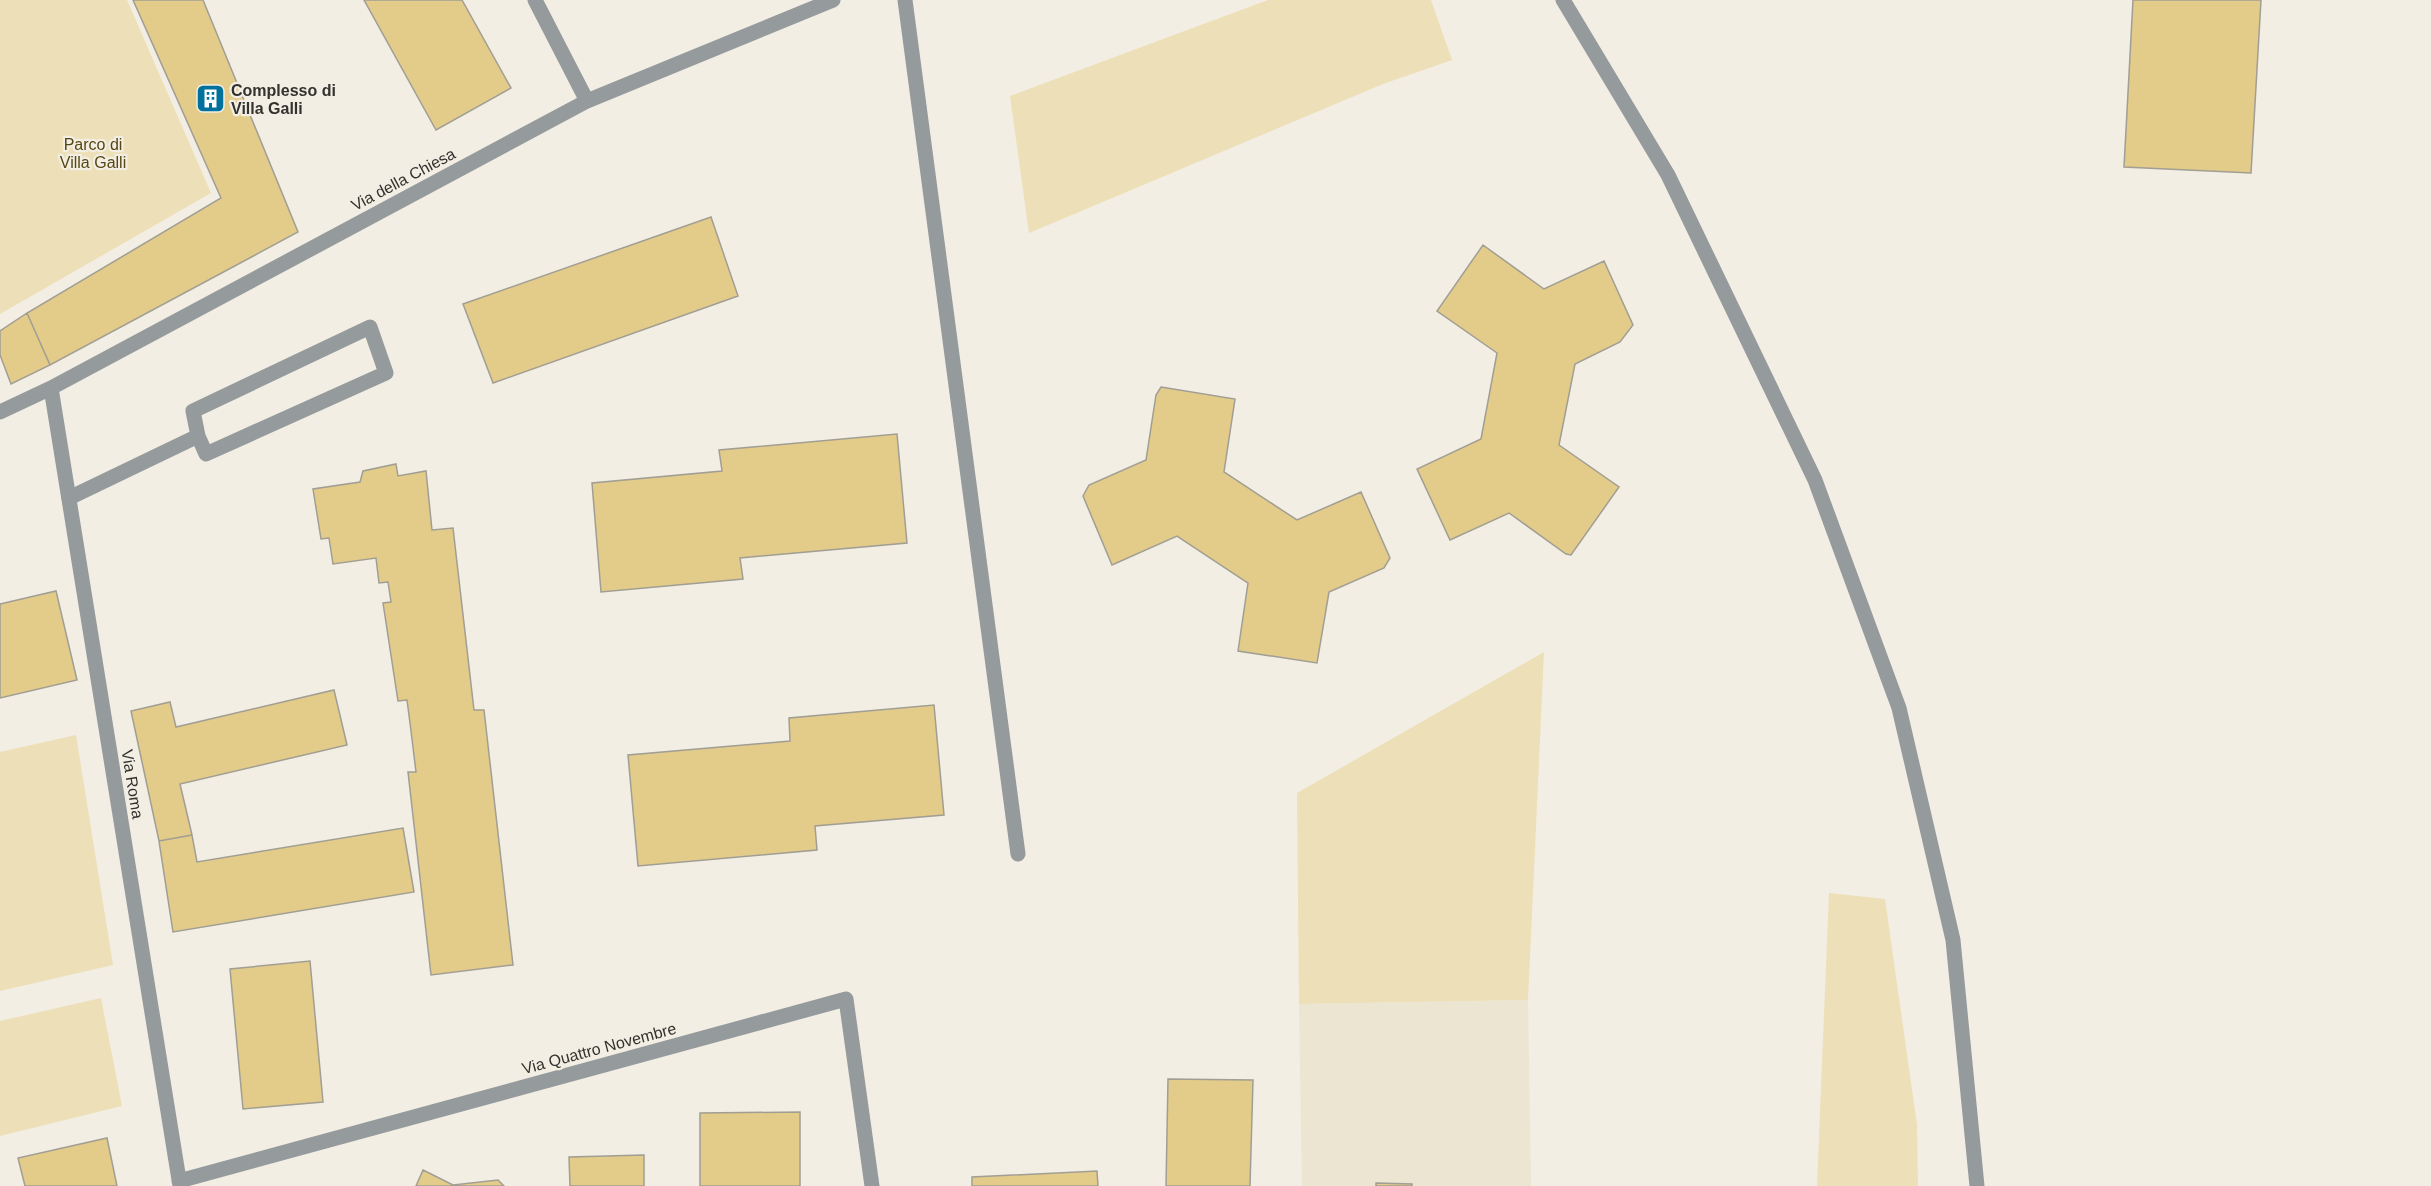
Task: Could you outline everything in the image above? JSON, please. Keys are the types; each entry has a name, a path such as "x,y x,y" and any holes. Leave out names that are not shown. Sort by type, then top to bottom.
{"street":[{"path":"535,0 587,101"},
{"name":"Via della Chiesa","path":"0,412 51,388 587,101 832,0"},
{"path":"905,0 1018,854"},
{"path":"1563,0 1668,175 1815,480 1899,708 1953,940 1977,1186"},
{"path":"370,327 386,373 206,454 198,436 193,411 370,327"},
{"name":"Via Roma","path":"51,388 179,1184"},
{"path":"69,498 198,436"},
{"name":"Via Quattro Novembre","path":"179,1184 846,999 872,1186"}],"shaded area":[{"path":"1528,1000 1531,1186 1302,1186 1299,1004"}],"green space":[{"name":"Parco di Villa Galli","path":"0,0 127,0 211,193 0,314"},
{"path":"1268,0 1431,0 1452,60 1383,84 1029,233 1010,96"},
{"path":"1544,652 1528,1000 1299,1004 1297,793"},
{"path":"76,735 113,965 0,991 0,752"},
{"path":"1829,893 1885,899 1917,1125 1918,1186 1817,1186"},
{"path":"101,998 122,1106 0,1136 0,1021"}],"building":[{"name":"Complesso di Villa Galli","path":"133,0 203,0 298,232 50,365 27,313 221,198"},
{"path":"364,0 462,0 511,88 436,130"},
{"path":"2133,0 2261,0 2251,173 2124,167"},
{"path":"711,217 738,296 493,383 463,304"},
{"path":"1483,245 1544,289 1604,261 1633,325 1620,342 1575,364 1559,445 1619,487 1571,555 1566,554 1509,513 1450,540 1417,469 1481,439 1497,353 1437,311"},
{"path":"27,313 50,365 11,384 0,355 0,331"},
{"path":"1161,387 1235,399 1224,472 1297,520 1361,492 1390,558 1384,568 1329,592 1317,663 1238,651 1248,583 1177,536 1112,565 1083,496 1089,485 1146,460 1156,395"},
{"path":"897,434 907,543 740,558 743,579 601,592 592,483 722,471 719,450"},
{"path":"396,464 398,476 426,471 432,530 453,528 474,710 484,710 513,965 431,975 408,772 416,772 407,700 398,701 383,603 391,602 388,582 379,583 376,558 333,564 329,538 321,539 313,489 360,482 363,471"},
{"path":"56,591 77,680 0,698 0,604"},
{"path":"334,690 347,745 180,784 192,835 159,841 131,711 170,702 176,727"},
{"path":"934,705 944,815 815,826 817,850 638,866 628,755 790,741 789,718"},
{"path":"403,828 414,892 173,932 159,841 192,835 197,862"},
{"path":"310,961 323,1102 243,1109 230,969"},
{"path":"1168,1079 1253,1080 1250,1186 1166,1186"},
{"path":"800,1112 800,1186 700,1186 700,1113"},
{"path":"107,1138 117,1186 25,1186 18,1158"},
{"path":"644,1155 644,1186 570,1186 569,1157"},
{"path":"423,1170 453,1185 498,1180 504,1186 416,1186"},
{"path":"1097,1171 1098,1186 972,1186 972,1177"},
{"path":"1376,1183 1412,1184 1412,1186 1376,1186"}],"place":[{"name":"Complesso di Villa Galli","path":"210,99"}]}
